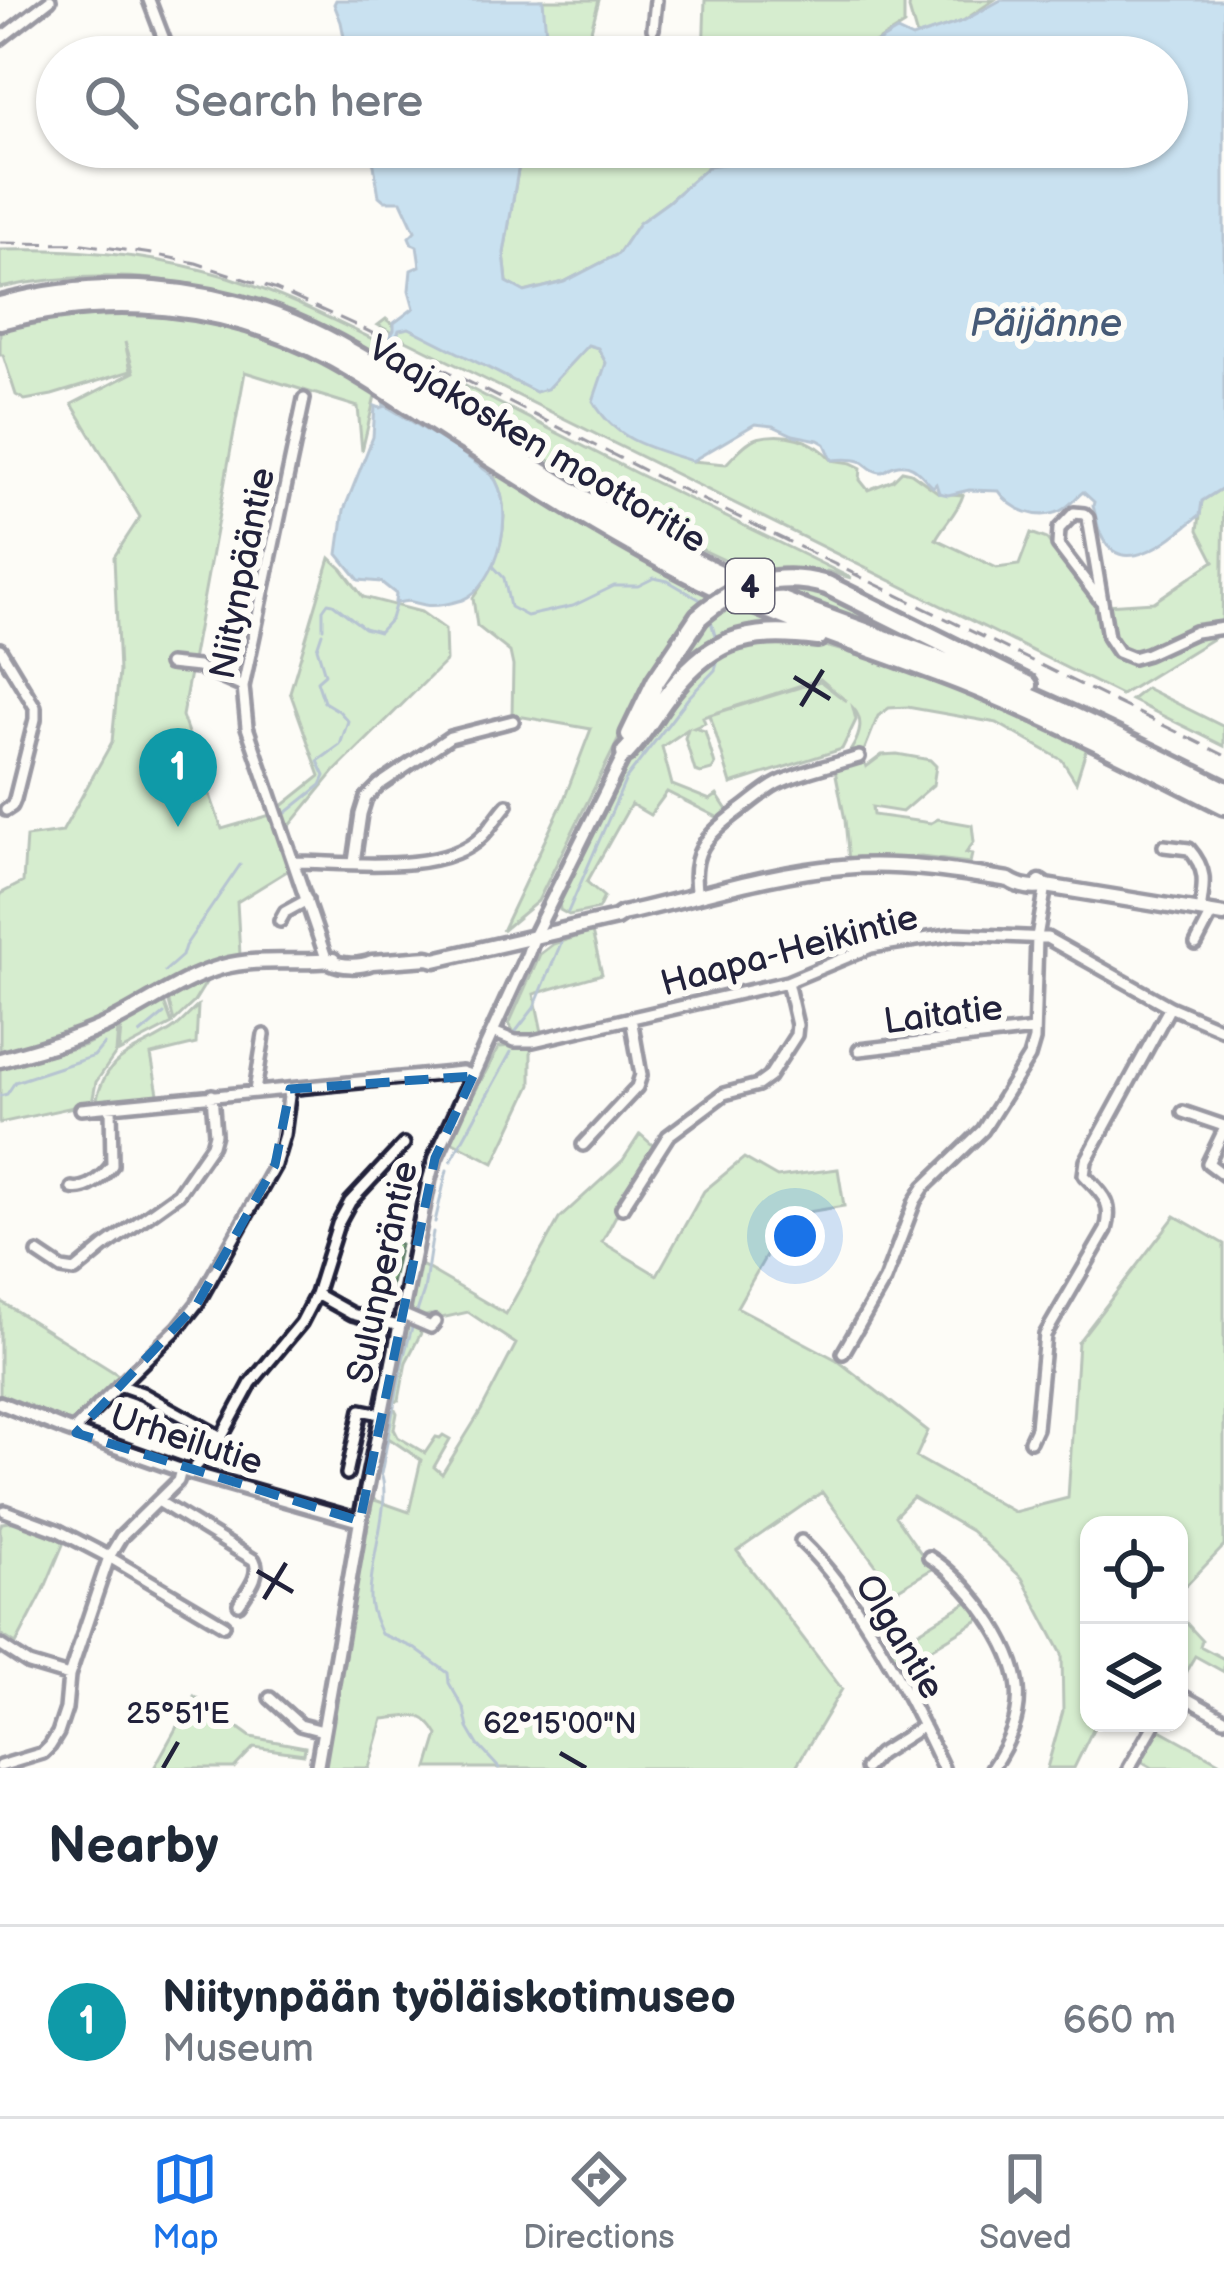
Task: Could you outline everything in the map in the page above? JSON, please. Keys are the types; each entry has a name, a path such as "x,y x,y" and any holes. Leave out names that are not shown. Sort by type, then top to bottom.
{"highway":[{"name":"Vaajakosken moottoritie","path":"0,306 57,294 140,289 202,296 275,317 373,366 618,519 724,576 1067,712 1224,790"},
{"name":"Vaajakosken moottoritie","path":"0,320 72,305 134,302 195,309 282,334 355,370 639,548 716,587 1032,711 1224,805"},
{"path":"625,753 656,681 699,616 734,591 782,578 827,585 1000,670 1067,712"},
{"path":"625,753 689,669 720,646 750,635 778,633 843,639"}],"main road":[{"path":"0,1060 111,1022 183,983 227,966 337,958 435,961 605,912 622,914 770,878 843,866 933,868 1040,889 1046,886 1212,913"}],"street":[{"path":"0,39 50,0"},
{"path":"149,0 163,36"},
{"path":"653,29 656,0"},
{"name":"Niitynpääntie","path":"304,399 243,687 247,727 329,961"},
{"path":"1100,600 1058,545 1059,530 1074,513 1088,518 1108,637 1118,652 1140,657 1195,632 1224,628"},
{"path":"0,649 35,706 15,799 6,810"},
{"path":"170,664 198,667 243,687"},
{"path":"354,862 366,798 379,785 450,737 513,721"},
{"name":"Sulunperäntie","path":"317,1768 359,1521 381,1414 408,1320 435,1158 535,934 625,753"},
{"path":"697,897 695,865 708,836 717,828 776,784 859,757"},
{"path":"294,862 394,866 443,856 482,837 506,806"},
{"path":"1164,846 1189,849 1202,865 1212,913 1196,944"},
{"path":"843,1353 885,1280 915,1201 983,1130 1029,1057 1034,1040 1037,937 1046,886"},
{"path":"280,921 285,912 307,900"},
{"name":"Haapa-Heikintie","path":"493,1032 515,1041 532,1041 788,982 871,947 955,934 1037,937 1064,946 1170,1007 1224,1030"},
{"path":"622,1208 668,1136 724,1094 769,1077 796,1035 788,982"},
{"path":"1030,1441 1036,1428 1045,1335 1109,1219 1106,1196 1084,1175 1086,1161 1170,1007"},
{"path":"583,1145 638,1087 641,1075 631,1018"},
{"name":"Laitatie","path":"859,1050 1034,1030"},
{"path":"256,1091 264,1035"},
{"path":"81,1108 462,1072 472,1076"},
{"path":"76,1433 197,1304 275,1165 290,1089"},
{"path":"38,1252 62,1269 75,1271 178,1194 212,1145 212,1096"},
{"path":"72,1188 87,1186 112,1165 111,1106"},
{"path":"1183,1112 1224,1128 1208,1163 1224,1175"},
{"path":"0,1766 43,1753 50,1746 66,1708 69,1676 109,1557 121,1537 221,1437 251,1383 301,1323 350,1202 404,1144"},
{"path":"316,1294 352,1315 408,1320 431,1328 435,1322"},
{"path":"119,1385 221,1437"},
{"name":"Urheilutie","path":"0,1403 185,1471 359,1521"},
{"path":"347,1474 361,1410 381,1414"},
{"path":"158,1501 254,1560 257,1574 239,1604"},
{"path":"5,1511 109,1557 224,1625"},
{"name":"Olgantie","path":"801,1541 842,1587 943,1768"},
{"path":"928,1558 945,1567 977,1603 1014,1669 1018,1689 1015,1724 992,1768"},
{"path":"0,1645 29,1664 69,1676"},
{"path":"270,1698 300,1725 323,1731"},
{"path":"1188,1699 1224,1719"},
{"path":"866,1768 923,1726"},
{"path":"1130,1768 1150,1732"}],"highlighted area":[{"path":"473,1076 435,1158 360,1521 76,1433 197,1304 275,1165 290,1089"}],"green space":[{"path":"541,0 599,0 592,36 545,36"},
{"path":"705,0 904,0 904,25 886,36 704,36"},
{"path":"910,0 994,0 963,21 920,36"},
{"path":"518,168 707,168 639,223 618,254 564,282 524,292 507,282 504,253"},
{"path":"0,250 115,254 228,277 381,343 383,360 290,315 199,286 104,277 0,288"},
{"path":"119,311 191,318 254,334 313,358 376,392 362,451 358,407 245,372 182,716 222,829 277,813 284,830 281,807 320,776 290,692 330,558 363,597 421,612 445,629 446,661 334,772 284,833 295,866 237,902 240,955 97,1023 0,1053 0,894 23,882 26,837 62,832 112,742 119,672 114,557 140,517 72,404 134,372 125,342 131,371 25,400 16,395 0,355 0,328 63,314"},
{"path":"386,319 399,330 409,327 536,392 548,388 588,344 598,348 692,461 726,464 753,440 778,436 798,438 832,460 861,468 860,480 868,490 902,471 911,473 939,493 963,495 936,539 997,568 1019,565 1031,533 1047,539 1091,597 1106,605 1154,602 1214,561 1198,530 1202,501 1224,487 1222,633 1121,695 378,325"},
{"path":"395,350 851,578 827,571 819,575 789,570 752,573 684,541 392,362"},
{"path":"499,470 800,629 731,637 633,739 689,621 684,623 658,660 538,901 502,931 563,802 591,729 512,715 510,652 477,626 473,598 490,570 504,524 494,477"},
{"path":"781,583 832,593 981,667 763,586"},
{"path":"800,640 910,673 1087,747 1076,782 1062,760 997,723 907,707 889,708 878,716 864,751 845,758 860,727 853,708 856,720 842,749 731,784 710,715 820,681 846,701 820,679 703,717 705,723 694,728 705,731 715,765 712,770 695,771 685,738 688,729 662,747 672,785 710,800 717,795 729,813 721,819 667,792 650,815 631,804 587,882 604,897 598,909 569,915 560,910 559,901 603,808 661,712 693,674 736,645"},
{"path":"1146,688 1224,727 1224,746 1131,700"},
{"path":"882,755 930,760 936,766 933,785 902,812 872,807 873,815 972,825 974,842 966,853 972,854 970,863 921,857 849,861 835,770 864,760 866,767"},
{"path":"592,932 602,974 534,994 542,1032 517,1037 509,1024 540,954 553,944"},
{"path":"207,981 194,1002 174,1021 168,999"},
{"path":"164,1002 172,1024 119,1052 121,1027"},
{"path":"198,1006 196,1044 151,1055 159,1099 96,1103 101,1085 117,1062 177,1026"},
{"path":"118,1028 116,1053 96,1082 92,1103 0,1123 0,1068 85,1045"},
{"path":"531,1045 531,1085 494,1163 449,1140 499,1047"},
{"path":"640,1134 658,1150 602,1242 657,1275 704,1191 744,1158 777,1177 838,1169 844,1206 789,1215 737,1307 837,1360 928,1431 916,1457 1014,1512 1068,1498 1078,1342 1175,1216 1224,1244 1224,1546 1188,1584 1188,1516 1080,1516 1080,1732 1092,1732 1074,1768 1047,1768 1063,1711 1062,1654 1022,1578 971,1531 913,1497 895,1516 932,1569 895,1591 822,1492 737,1551 842,1689 795,1768 428,1768 438,1735 427,1721 409,1716 383,1719 369,1768 323,1768 372,1499 409,1512 421,1460 384,1435 389,1410 397,1413 394,1429 398,1437 425,1453 436,1437 450,1439 434,1467 442,1474 516,1344 468,1312 437,1319 408,1311 418,1263 506,1314 559,1219 623,1160"},
{"path":"378,1237 400,1244 383,1320 360,1315"},
{"path":"0,1301 120,1376 70,1430 0,1401"},
{"path":"409,1323 419,1326 421,1333 406,1362 395,1402 391,1400"},
{"path":"17,1521 64,1542 16,1644 0,1634 0,1527"},
{"path":"969,1601 982,1618 897,1669 886,1651"},
{"path":"1188,1625 1202,1640 1200,1646 1224,1659 1224,1672 1195,1656 1188,1668"},
{"path":"194,1696 251,1737 305,1747 304,1754 254,1747 234,1768 154,1768"},
{"path":"1157,1732 1164,1732 1224,1768 1153,1768 1141,1761"}],"water":[{"path":"336,0 543,0 546,36 344,36"},
{"name":"Päijänne","path":"1001,0 1224,0 1224,487 1202,501 1200,515 1164,542 1136,555 1111,549 1100,532 1094,502 1083,492 1060,511 1034,514 1011,504 999,491 939,493 936,484 933,487 907,465 879,472 857,460 832,460 825,444 773,426 755,424 692,461 662,452 623,434 602,415 593,401 606,363 598,348 588,345 547,389 536,392 409,328 399,330 386,362 383,349 394,323 414,308 411,270 420,266 417,246 409,237 415,231 401,201 379,196 374,168 518,168 504,253 507,282 525,292 564,282 618,254 639,223 707,168 1188,168 1188,36 918,36 963,21"},
{"path":"375,406 386,406 454,447 492,475 499,489 504,524 495,562 475,591 462,600 434,605 395,602 396,594 381,582 359,580 338,554 344,510 373,437"}],"waterway":[{"path":"383,399 384,406"},
{"path":"493,566 504,578 510,607 527,616 573,606 614,586 638,586 654,578 704,602"},
{"path":"323,628 328,603 364,628 379,632 391,619 396,602"},
{"path":"710,618 716,639"},
{"path":"286,813 321,785 325,776 318,761 340,745 348,721 324,702 317,681 325,674 317,648 322,633"},
{"path":"568,912 626,779 715,670 719,657"},
{"path":"165,971 182,956 240,865"},
{"path":"513,1035 534,1008 561,943"},
{"path":"140,1034 164,1014"},
{"path":"0,1096 15,1082 94,1056 104,1044"},
{"path":"451,1161 511,1052"},
{"path":"435,1222 447,1170"},
{"path":"416,1315 433,1232"},
{"path":"413,1324 381,1474 384,1499 371,1607 381,1634 414,1648 448,1673 468,1728 499,1768"}],"railway":[{"path":"0,243 83,244 152,254 277,290 1224,755"}],"place":[{"name":"Niitynpään työläiskotimuseo","path":"178,827"}]}
